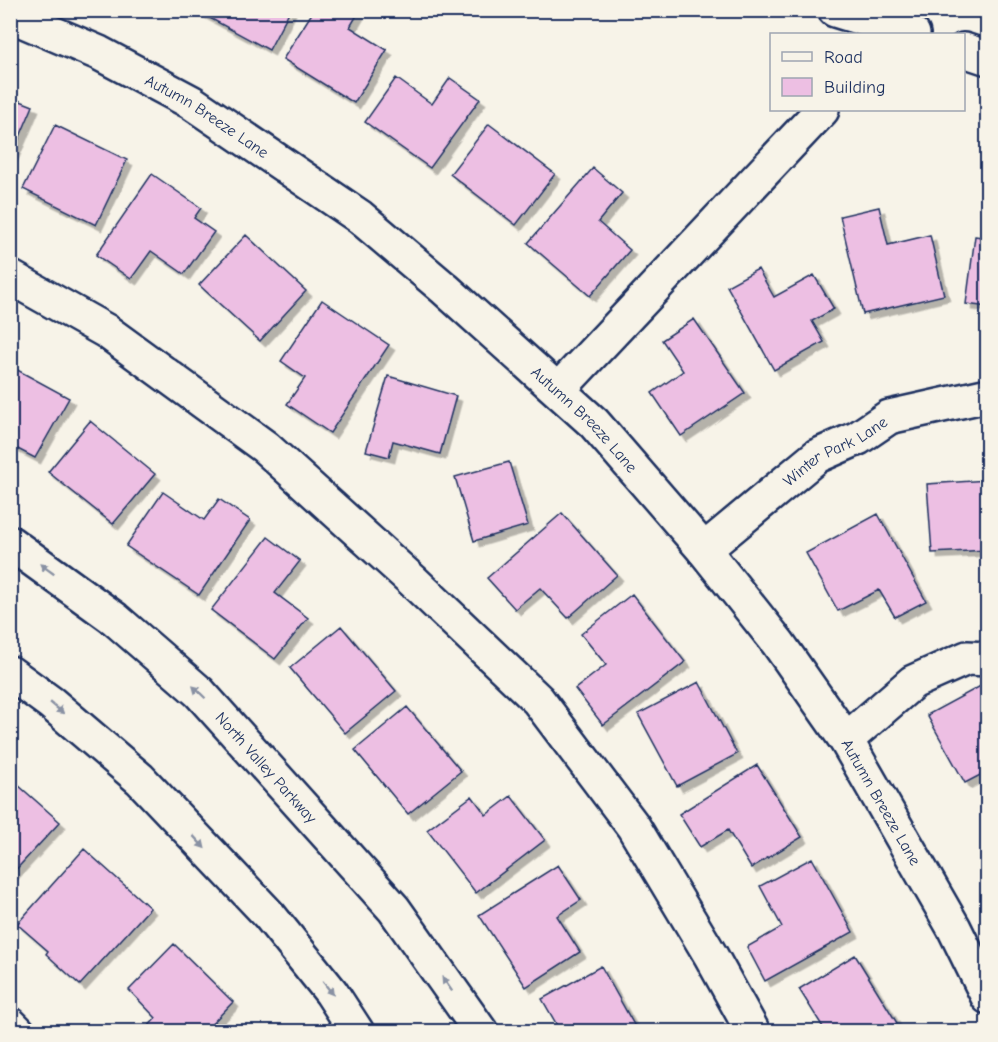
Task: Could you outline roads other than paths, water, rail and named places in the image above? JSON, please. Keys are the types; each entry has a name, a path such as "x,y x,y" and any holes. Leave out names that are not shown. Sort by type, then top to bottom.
{"street":[{"name":"Autumn Breeze Lane","path":"10,15 99,53 191,102 360,217 445,289 594,423 704,550 778,643 846,740 954,928 987,997"},
{"path":"850,21 908,33"},
{"path":"965,51 987,58"},
{"path":"558,390 821,111"},
{"path":"10,277 106,331 265,447 412,580 538,700 633,826 711,956 753,1032"},
{"name":"Winter Park Lane","path":"704,550 817,456 858,438 889,417 987,395"},
{"name":"North Valley Parkway","path":"10,543 115,619 199,692 394,909 481,1032"},
{"path":"846,740 913,682 967,658 987,659"},
{"path":"10,673 51,703 140,779 268,915 331,992 357,1032"},
{"path":"10,1024 18,1032"}]}
